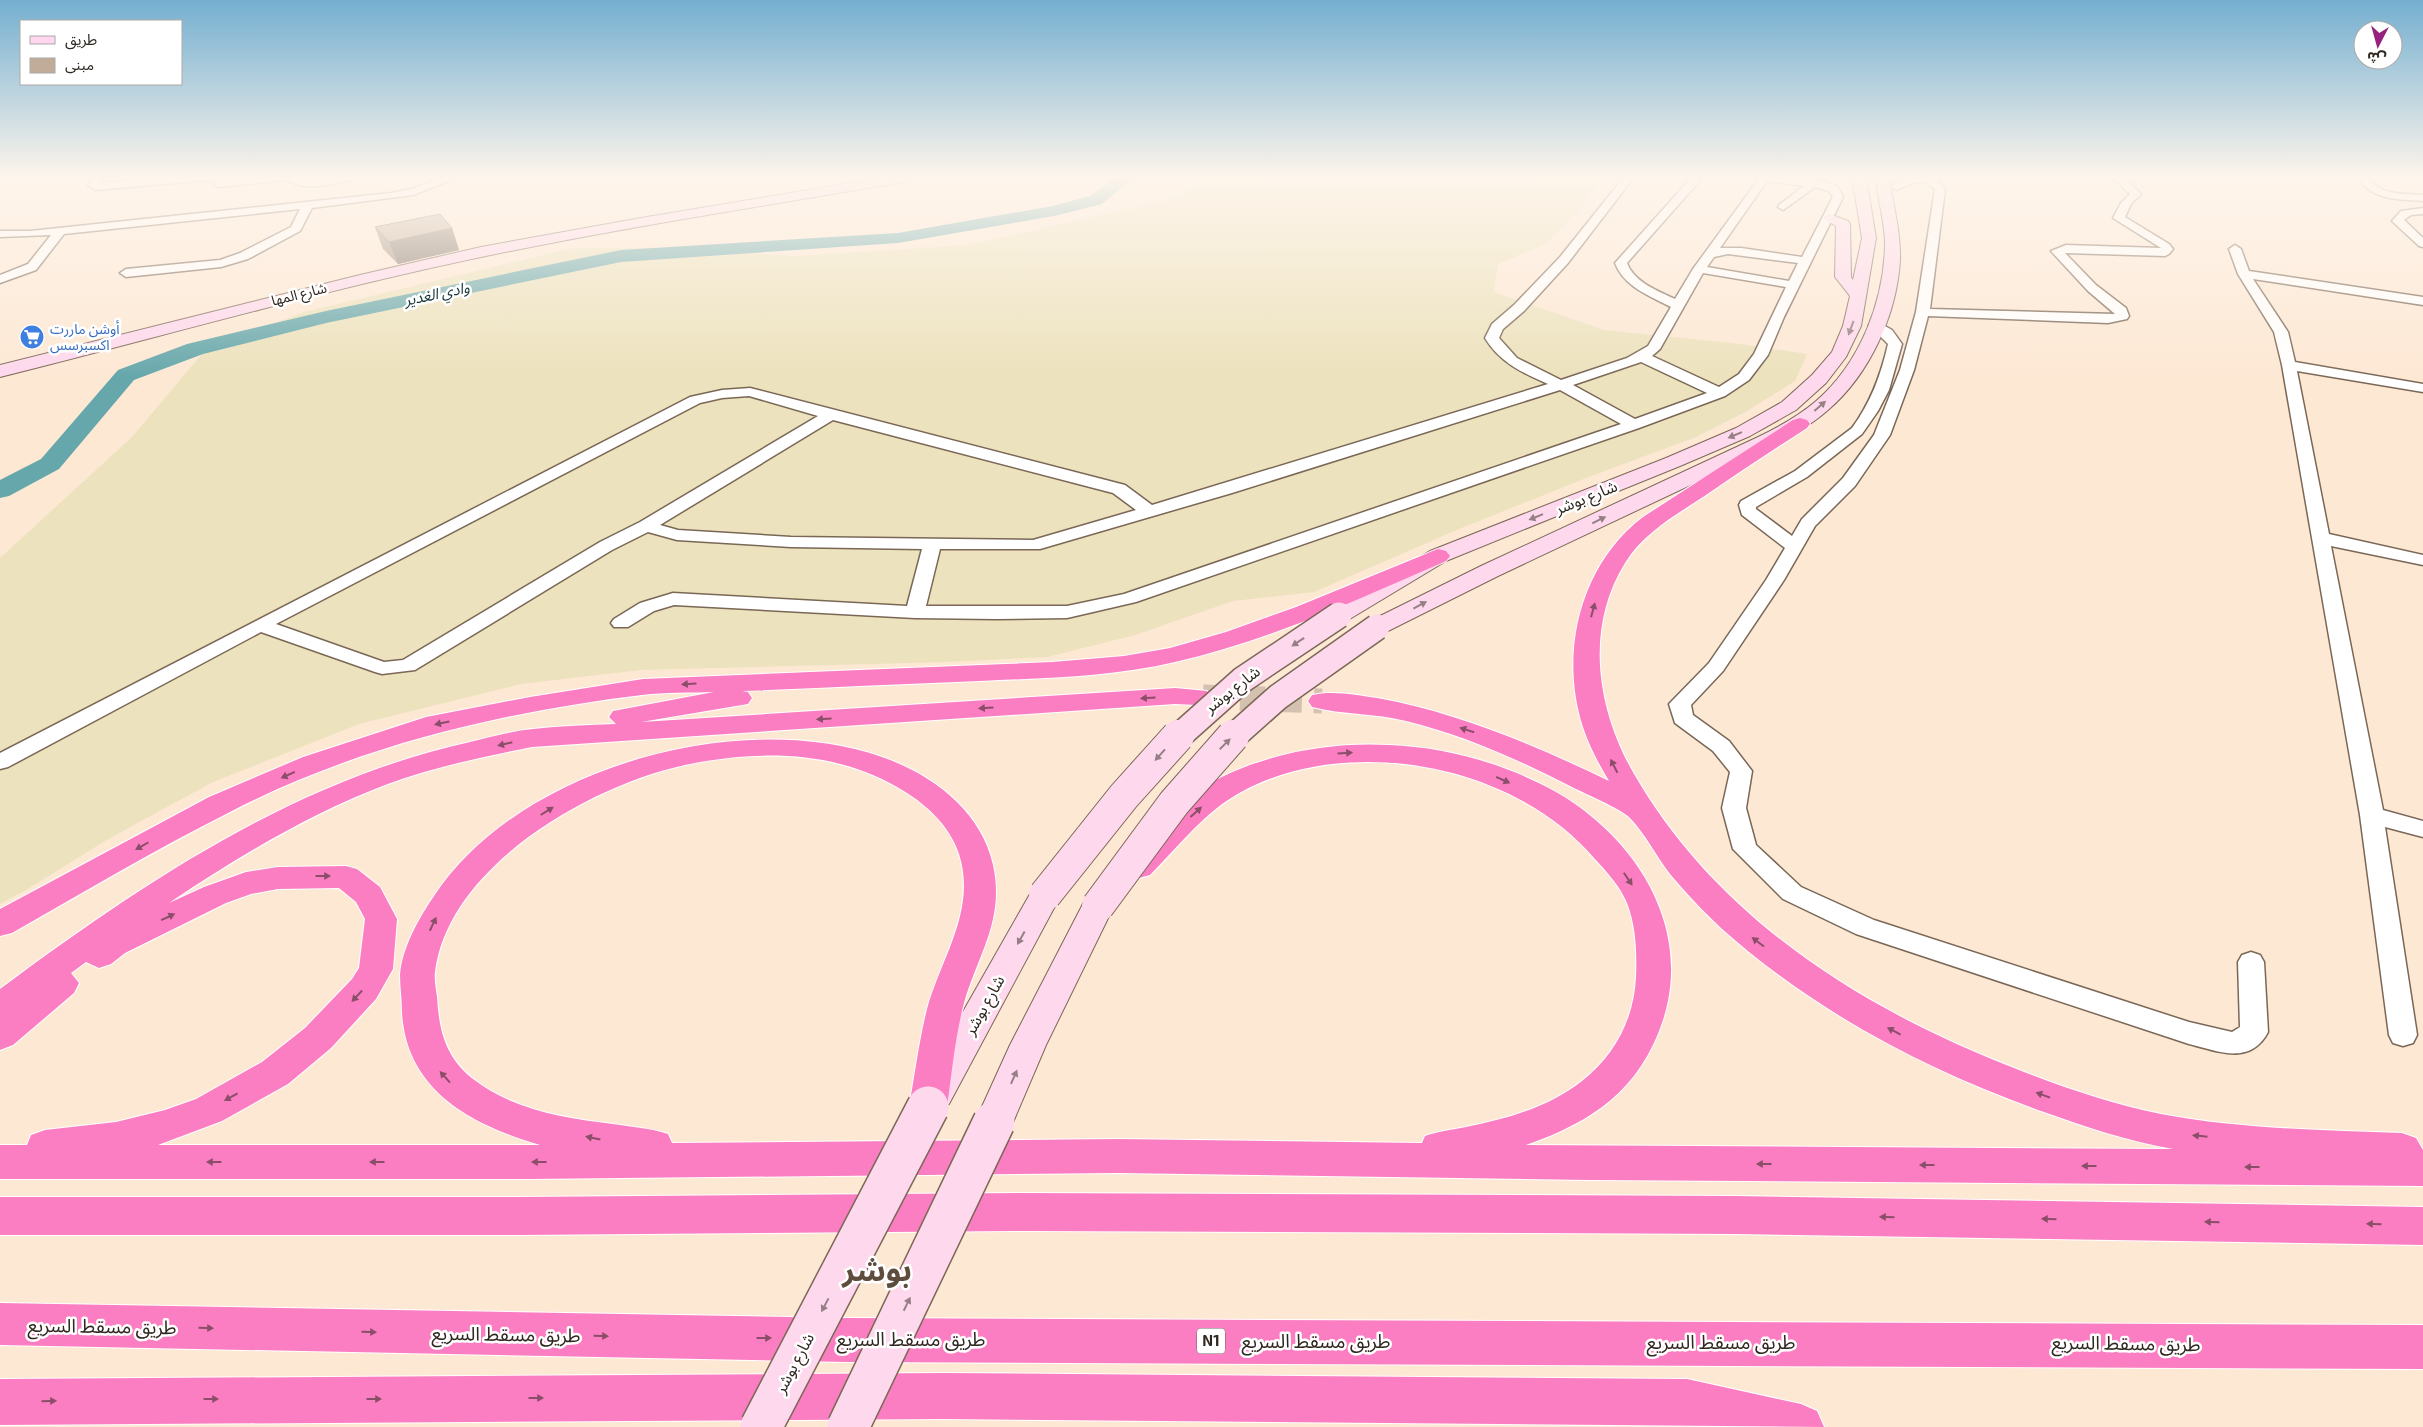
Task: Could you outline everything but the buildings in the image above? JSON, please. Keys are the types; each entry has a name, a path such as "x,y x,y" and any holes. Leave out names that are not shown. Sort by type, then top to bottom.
{"highway":[{"path":"1800,424 1674,506 1631,538 1611,566 1596,596 1586,643 1586,680 1599,734 1638,809 1677,862 1756,941 1790,967 1892,1030 1984,1074 2070,1105 2181,1134 2267,1144 2423,1151"},
{"path":"0,924 220,804 313,764 426,726 530,705 643,687 1052,670 1104,666 1173,655 1235,637 1305,612 1438,556"},
{"path":"0,1008 78,947 193,870 300,812 354,786 432,761 567,728 721,699 1126,670 1188,657 1214,649 1235,637"},
{"path":"532,738 1175,696 1197,697"},
{"path":"1322,701 1356,702 1401,710 1515,746 1638,809"},
{"path":"815,1161 608,1142 537,1126 487,1108 451,1083 436,1067 426,1044 417,1007 418,972 423,945 441,908 466,876 491,851 522,826 602,781 646,766 711,752 784,747 842,754 884,767 919,786 939,801 956,820 975,856 979,895 977,915 967,952 948,998 928,1107"},
{"path":"0,1162 815,1161 1351,1152 1452,1148 1523,1131 1596,1092 1622,1064 1642,1028 1653,997 1656,967 1652,936 1645,907 1614,857 1591,831 1546,800 1490,774 1443,760 1407,754 1340,753 1272,768 1233,784 1199,809 1098,906"},
{"path":"0,1034 113,944 215,895 246,883 278,878 346,877 369,895 381,919 376,969 364,989 318,1038 275,1073 209,1110 166,1126 116,1139 0,1152"},
{"path":"1118,1156 1600,1163 2423,1168"},
{"path":"0,1216 510,1216 1024,1212 1685,1214 2423,1226"},
{"name":"طريق مسقط السريع","path":"0,1324 632,1337 1238,1341 2023,1342 2423,1347"},
{"path":"0,1402 944,1396 1687,1402 1801,1427"}],"main road":[{"name":"شارع المها","path":"0,372 310,291 525,244"},
{"path":"1843,244 1843,277 1850,288 1860,296"},
{"name":"شارع بوشر","path":"761,1427 928,1107 1045,895 1148,768 1206,709 1244,678 1339,615 1438,556 1743,432 1789,406 1819,379 1840,353 1852,326 1860,296 1868,244"},
{"name":"شارع بوشر","path":"848,1427 994,1122 1028,1045 1098,906 1189,782 1223,745 1291,686 1377,628 1464,582 1541,548 1800,424 1839,390 1861,358 1876,325 1888,289 1892,244"},
{"name":"شارع المها","path":"0,382 20,373 133,337"},
{"path":"0,366 71,353"}],"street":[{"path":"0,279 32,267 50,244"},
{"path":"126,273 222,263 244,256 267,244"},
{"path":"1577,244 1519,308 1497,327 1492,338 1497,350 1515,362 1634,425"},
{"path":"1638,244 1621,263 1622,271 1632,280 1678,306"},
{"path":"646,526 677,535 791,542 1034,545 1561,385 1581,376 1644,356 1653,349 1699,269 1717,244"},
{"path":"620,623 648,607 673,599 915,612 1067,612 1130,598 1634,425 1720,393 1744,377 1758,360 1793,285 1815,244"},
{"path":"1932,244 1923,312 1906,370 1882,435 1849,482 1808,523 1775,580 1716,667 1680,704 1683,718 1721,746 1741,771 1734,808 1745,849 1792,893 1865,927 2189,1033 2236,1044 2254,1032 2250,962"},
{"path":"1923,312 1956,315 2108,319 2122,316 2121,311 2092,288 2057,251 2066,249 2165,252 2166,246 2162,244"},
{"path":"2235,249 2244,274 2281,332 2289,365 2372,815 2403,1035"},
{"path":"1710,254 1714,251 1728,251 1806,261"},
{"path":"1699,269 1793,285"},
{"path":"2244,274 2423,301"},
{"path":"1794,547 1748,511 1747,505 1801,474 1857,431 1883,390 1891,368 1895,344 1887,333 1876,325"},
{"path":"1644,356 1720,393"},
{"path":"2289,365 2423,388"},
{"path":"0,762 695,400 722,394 750,392 831,415 1119,489 1149,511"},
{"path":"260,625 382,668 408,666 606,546 646,526 831,415"},
{"path":"1763,521 1791,525 1808,523"},
{"path":"2321,538 2423,560"},
{"path":"915,612 932,544"},
{"path":"2372,815 2423,829"}],"sand":[{"path":"1547,244 1498,264 1494,292 1604,330 1741,344 1807,354 1795,381 1747,411 1696,437 1586,478 1459,529 1314,592 1233,601 1135,635 1047,657 947,662 641,670 521,684 359,724 213,782 110,838 0,904 0,558 132,437 206,349 304,312 573,248 682,248 794,256 969,245"}],"waterway":[{"name":"وادي الغدير","path":"0,490 50,464 126,375 195,349 326,317 621,256 812,244"}],"tunnel":[{"path":"1203,697 1322,701"}],"place":[{"name":"أوشن ماررت اكسبرسس","path":"32,337"}],"district":[{"name":"بوشر","path":"877,1270"}]}
